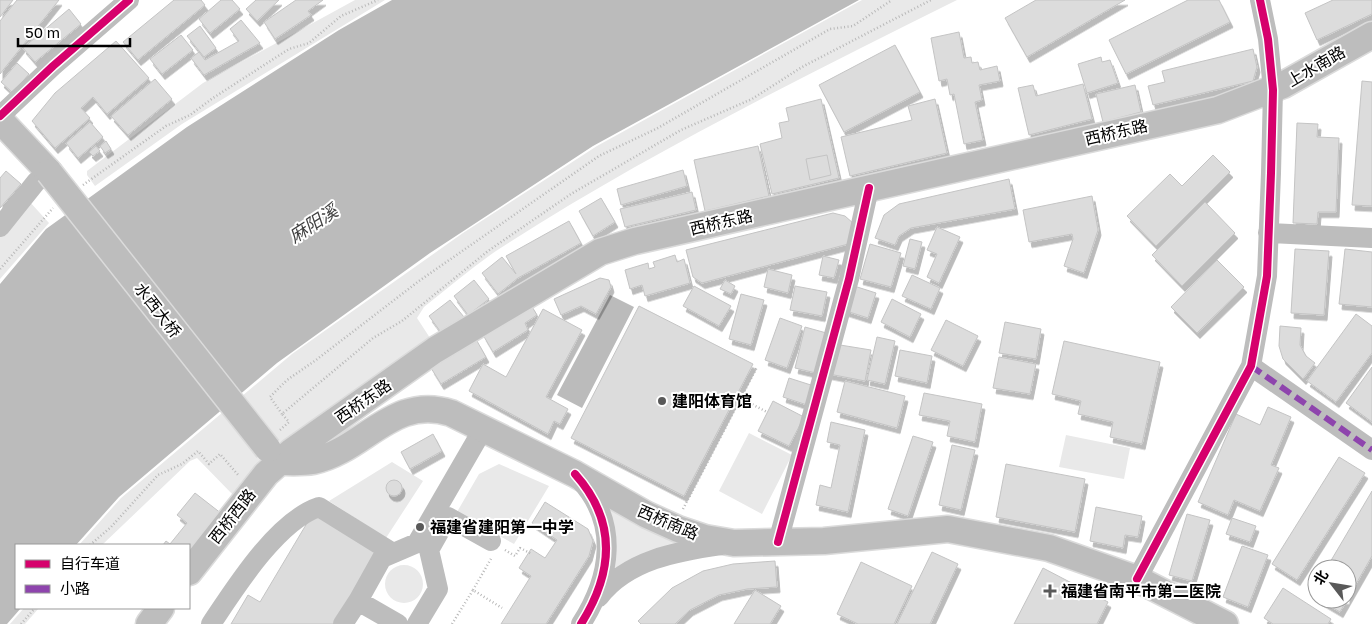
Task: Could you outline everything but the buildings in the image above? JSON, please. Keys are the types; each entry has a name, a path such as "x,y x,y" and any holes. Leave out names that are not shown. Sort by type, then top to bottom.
{"main road":[{"name":"上水南路","path":"1273,90 1372,35"},
{"name":"上水南路","path":"1273,90 1340,70 1372,55"},
{"name":"西桥东路","path":"266,462 435,350 600,252 635,241 1218,110 1273,90"},
{"path":"0,120 42,177"},
{"path":"0,141 42,177"},
{"name":"水西大桥","path":"42,177 266,462"},
{"name":"西桥南路","path":"266,462 306,462 324,457 401,413 416,409 437,408 452,413 575,474 626,504 678,529 705,538 734,543 824,541 948,529 1049,548 1137,579 1225,624"},
{"name":"西桥西路","path":"190,571 266,462"},
{"path":"149,624 160,609"}],"street":[{"path":"0,116 53,66 129,0"},
{"path":"1137,579 1251,366 1267,276 1273,90 1268,39 1260,0"},
{"path":"0,227 42,177"},
{"path":"778,542 849,279 869,188"},
{"path":"1268,233 1372,238"},
{"path":"1251,366 1372,450"},
{"path":"417,624 438,589 429,550 448,517 489,432"},
{"path":"343,624 382,558 417,543 489,432"},
{"path":"575,474 594,500 601,515 605,536 606,570 592,607"},
{"path":"211,624 263,552 279,534 308,510 319,506 393,553"},
{"path":"448,517 494,547"},
{"path":"581,624 607,587 642,565 694,549 734,543"},
{"path":"358,601 398,624"}],"path":[{"path":"78,189 166,126 190,115 289,49 309,43 341,16 378,0"},
{"path":"91,544 111,527 158,475 182,464 198,451 209,464 220,454 266,462 277,432 289,422 270,398 287,380 419,281 599,156 656,129 830,29 853,26 892,0"},
{"path":"282,414 373,338 425,303 488,251 570,194 681,130 752,98 802,68 931,0"},
{"path":"0,269 55,207"},
{"path":"682,510 757,367"},
{"path":"740,398 767,412"},
{"path":"452,624 473,590 494,547 515,556 520,548 532,554"},
{"path":"473,590 502,608"},
{"path":"21,624 34,609"}],"shaded area":[{"path":"355,0 385,0 182,124 95,186 87,175 87,171 203,83"},
{"path":"862,0 957,0 665,150 551,216 496,251 424,307 417,318 432,341 235,497 197,458 190,461 103,544 80,544 121,498 292,354 463,233 597,146"},
{"path":"29,201 49,223 0,279 0,236"},
{"path":"749,433 792,455 762,514 719,491"},
{"path":"1066,435 1130,448 1124,479 1059,467"},
{"path":"392,462 423,481 386,538 329,501"},
{"path":"499,464 549,486 514,544 457,512 479,474"},
{"path":"603,497 693,537 615,575"},
{"path":"404,565 411,566 417,571 422,577 422,591 417,597 411,602 404,603 397,602 391,597 386,591 385,584 386,577 391,571 397,566"},
{"path":"23,609 38,609 25,624 10,624"}],"water":[{"name":"麻阳溪","path":"392,0 859,0 593,146 430,253 277,363 119,497 77,544 15,544 15,609 20,609 7,624 0,624 0,284 46,229 187,127 339,30"},
{"path":"610,295 634,307 582,408 557,395"}],"marked path":[{"path":"1251,366 1372,450"}],"cycle path":[{"path":"0,116 53,66 129,0"},
{"path":"1137,579 1251,366 1267,276 1271,173 1273,90 1268,39 1260,0"},
{"path":"778,542 849,279 869,188"},
{"path":"575,474 589,492 599,511 604,529 606,548 605,567 600,586 581,624"}],"place":[{"name":"建阳体育馆","path":"662,401"},
{"name":"福建省建阳第一中学","path":"420,527"},
{"name":"福建省南平市第二医院","path":"1050,591"}]}
